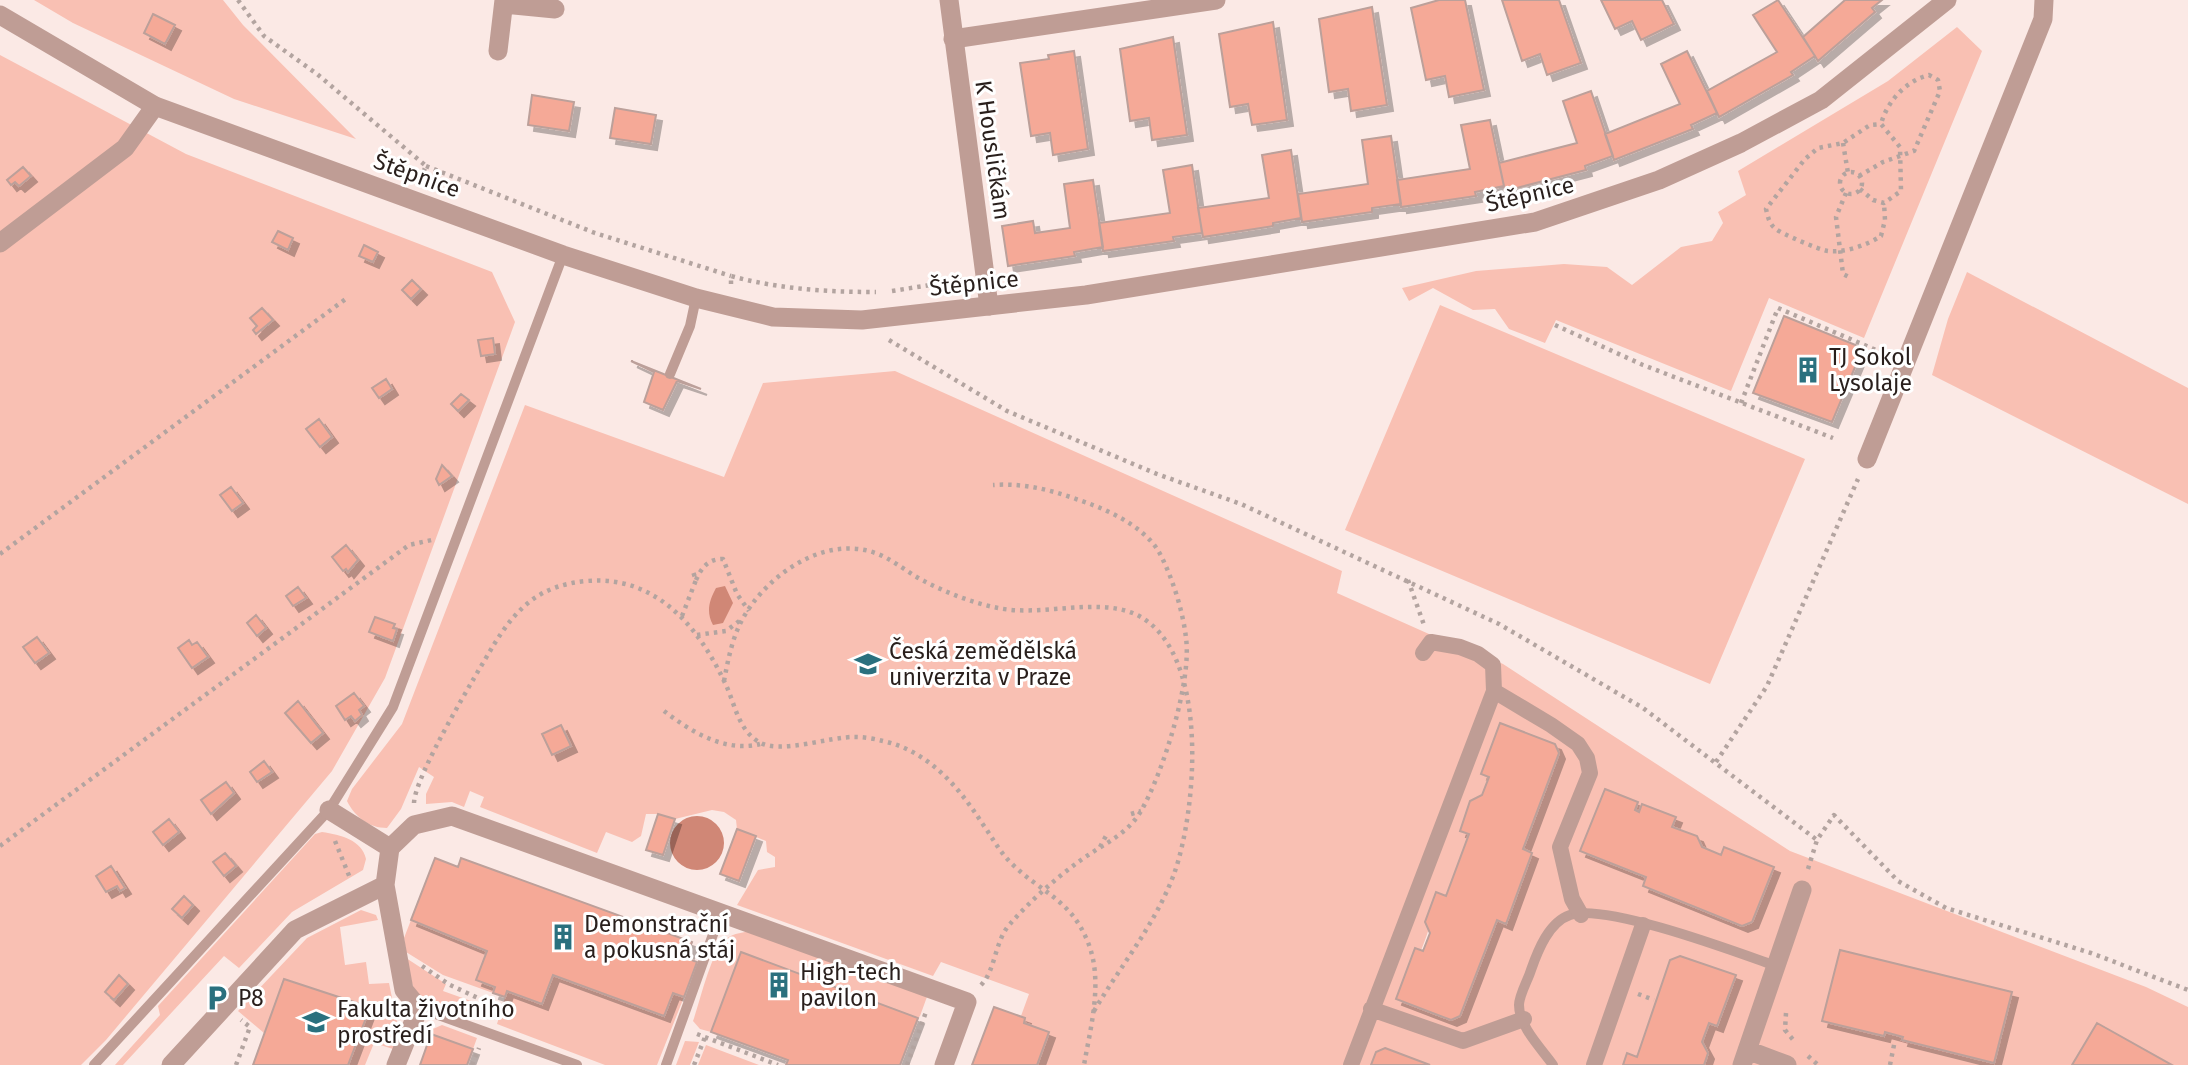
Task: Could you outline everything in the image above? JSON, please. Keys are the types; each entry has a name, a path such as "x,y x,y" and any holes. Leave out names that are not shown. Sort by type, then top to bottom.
{"street":[{"name":"K Housličkám","path":"949,0 989,306"},
{"path":"953,39 1137,6 1216,0"},
{"name":"Štěpnice","path":"0,15 155,106 412,198 563,256 696,298 773,317 862,320 1099,293 1522,224 1593,205 1741,144 1821,100 1947,0"},
{"path":"1867,459 2043,19 2044,0"},
{"path":"498,51 504,2 555,9"},
{"path":"0,243 125,148 155,106"},
{"path":"1351,1065 1494,691 1493,665 1460,647 1427,647"},
{"path":"1494,691 1560,731 1578,744 1587,758 1590,773 1560,847 1572,899 1581,915"},
{"path":"325,814 390,848"},
{"path":"396,1065 419,1008 404,990 385,885 390,848 414,825 452,816 967,1002 944,1065"},
{"path":"171,1065 295,930 385,885"},
{"path":"1787,1065 1745,1057 1802,890"},
{"path":"1594,1065 1643,925"},
{"path":"1371,1009 1463,1041 1524,1019"}],"lane":[{"path":"94,1065 325,814 393,707 563,256"},
{"path":"670,374 690,326 696,298"},
{"path":"666,1065 720,915"},
{"path":"1553,1065 1528,1031 1519,1006 1534,963 1553,924 1571,915 1606,916 1643,925 1776,966"},
{"path":"419,1008 577,1065"}],"path":[{"path":"238,0 264,36 317,74 426,166 595,233 758,283 832,292 879,292 962,280 965,270"},
{"path":"1849,173 1859,176 1882,162 1914,151 1919,145 1940,91 1938,80 1929,75 1919,77 1889,102 1881,124"},
{"path":"1881,124 1870,125 1843,143 1818,149 1805,159 1766,209 1769,221 1776,230 1828,251 1868,245 1881,236 1885,220 1884,203"},
{"path":"1881,124 1895,139 1902,155 1901,191 1884,203"},
{"path":"1843,143 1849,173"},
{"path":"412,198 426,166"},
{"path":"1846,193 1840,182 1849,173"},
{"path":"1859,176 1862,183 1860,189"},
{"path":"1860,189 1873,200 1884,203"},
{"path":"1846,193 1860,189"},
{"path":"1846,193 1836,217 1843,274 1851,278"},
{"path":"730,284 731,276"},
{"path":"0,554 346,298"},
{"path":"1741,403 1778,308 1877,350"},
{"path":"1555,325 1643,365 1833,438"},
{"path":"896,345 1007,411 1157,474 1241,504 1365,562 1408,579 1499,624 1631,701 1818,840"},
{"path":"1716,762 1767,686 1867,459"},
{"path":"993,485 1027,485 1061,494 1093,505 1142,534 1158,551 1179,607 1186,639 1184,677 1192,776 1175,872 1140,942 1094,1012"},
{"path":"0,846 409,545 436,539 453,546"},
{"path":"724,681 730,650 749,611 784,573 805,558 828,550 860,549 877,554 923,581 970,600 999,608 1034,612 1096,606 1135,614 1152,625 1167,644 1184,677 1165,753 1141,811 1128,829 1046,890 1009,924 998,942 986,980 967,1002"},
{"path":"682,616 702,568 713,559 723,559 737,594 749,611"},
{"path":"692,569 696,580"},
{"path":"1408,579 1427,647"},
{"path":"414,825 414,798 425,771 466,693 511,617 527,603 562,583 596,580 637,587 682,616 697,635 724,681 746,732 760,744"},
{"path":"697,635 726,631 743,619"},
{"path":"664,711 684,727 736,746 760,744 774,747 856,737 886,741 914,753 942,770 983,824 995,845 1012,864 1059,898 1076,918 1088,942 1096,974 1094,1012 1084,1065"},
{"path":"1131,814 1141,811"},
{"path":"325,814 358,898"},
{"path":"1802,890 1818,840 1834,815 1898,881 1946,908 2091,953 2188,990"},
{"path":"1100,848 1107,834"},
{"path":"398,950 450,985 495,1006 489,1023"},
{"path":"225,1007 250,1027 236,1065"},
{"path":"679,1028 778,1065"},
{"path":"694,1065 705,1037"},
{"path":"472,1065 481,1040"},
{"path":"1890,1065 1895,1040"}],"shaded area":[{"path":"34,0 223,0 243,25 356,139 234,99 73,23"},
{"path":"1957,27 1982,51 1864,338 1769,298 1731,391 1556,320 1545,343 1509,329 1495,309 1473,310 1433,288 1409,301 1402,288 1476,271 1564,264 1607,267 1632,285 1681,247 1712,241 1723,223 1718,212 1746,195 1738,171 1888,81"},
{"path":"0,55 186,154 492,272 515,322 385,678 332,771 106,1040 81,1065 0,1065"},
{"path":"1967,272 2188,388 2188,504 1932,375 1948,319"},
{"path":"1440,305 1805,459 1710,684 1345,530"},
{"name":"Česká zemědělská univerzita v Praze","path":"895,371 1342,571 1337,593 1429,634 1446,637 1503,664 1790,851 2146,987 2188,1007 2188,1065 2172,1065 2097,1024 2072,1065 1704,1065 1708,1053 1702,1042 1709,1023 1718,1026 1735,976 1680,956 1670,960 1637,1057 1627,1053 1623,1065 1037,1065 1049,1033 1024,1023 1025,1018 1021,1016 1029,994 941,962 933,976 737,905 758,870 775,867 775,857 767,852 766,841 737,829 736,820 724,812 712,810 675,819 646,814 641,836 632,842 606,832 597,853 480,807 484,797 470,791 464,807 452,802 426,804 426,794 434,777 419,767 401,809 387,828 374,826 358,817 347,801 352,789 402,724 525,405 724,477 763,383","holes":["1500,724 1555,744 1559,754 1523,849 1532,853 1506,923 1497,920 1460,1016 1451,1020 1396,999 1422,948 1437,892 1446,896 1469,834 1460,830 1470,801 1482,795 1489,777 1481,774","561,725 571,746 553,755 542,734","1605,789 1638,802 1635,810 1639,812 1643,804 1675,817 1672,826 1697,836 1702,847 1721,855 1724,847 1773,867 1752,922 1742,926 1643,886 1646,877","1840,950 2011,992 1994,1062 1903,1040 1903,1037 1885,1032 1884,1036 1822,1021"]},
{"path":"725,586 733,603 723,623 713,625 709,611 710,602 716,588"},
{"path":"697,816 716,824 724,843 716,862 697,870 678,862 670,843 678,824"},
{"path":"322,832 343,837 360,847 366,859 363,870 292,912 239,968 224,956 123,1065 115,1065 160,1015 158,1006 315,834"},
{"path":"361,910 376,915 378,920 340,927 345,965 366,962 369,984 389,983 400,1037 393,1049 374,1043 365,1065 348,1065 368,1010 360,1004 285,979 264,1033 238,1011 307,938"},
{"path":"411,920 487,951 476,980 495,987 493,993 443,975 406,952 404,938"},
{"path":"753,931 928,994 920,1016 918,1018 741,952 711,1032 700,1029 693,1021 716,954 729,937"},
{"path":"406,958 446,984 443,991 485,1006 484,1016 480,1020 422,998 413,987"},
{"path":"553,975 664,1016 673,993 684,997 657,1065 605,1065 497,1024 507,991 542,1004"},
{"path":"442,1025 477,1038 473,1049 426,1032"},
{"path":"685,1041 699,1042 690,1065 676,1065"},
{"path":"706,1045 759,1065 698,1065"}],"building":[{"path":"1439,0 1465,0 1484,90 1449,97 1445,76 1426,80 1411,8"},
{"path":"1502,0 1559,0 1581,63 1547,75 1540,54 1522,61"},
{"path":"1601,0 1662,0 1674,24 1641,40 1632,21 1615,29"},
{"path":"1778,0 1815,56 1791,72 1793,75 1719,117 1707,91 1777,52 1753,15"},
{"path":"1845,0 1882,0 1872,8 1875,12 1818,61 1803,37"},
{"path":"1372,7 1387,105 1351,111 1348,89 1329,92 1319,19"},
{"path":"153,14 175,25 165,44 144,33"},
{"path":"1273,22 1287,120 1252,125 1248,104 1230,107 1219,34"},
{"path":"1173,37 1187,135 1152,140 1149,118 1130,121 1120,49"},
{"path":"1074,51 1088,149 1053,155 1050,133 1031,136 1020,63 1049,59 1048,55"},
{"path":"1687,51 1717,113 1691,125 1693,129 1614,160 1605,134 1680,104 1661,64"},
{"path":"1591,91 1613,156 1585,166 1586,170 1505,191 1499,163 1577,143 1563,101"},
{"path":"532,95 574,102 569,131 528,125"},
{"path":"615,108 656,115 651,144 610,138"},
{"path":"1490,120 1504,186 1475,192 1476,196 1401,207 1397,180 1470,169 1461,125"},
{"path":"1391,136 1401,204 1372,208 1372,212 1302,222 1298,194 1368,184 1362,140"},
{"path":"1291,150 1301,218 1273,223 1273,226 1203,237 1198,208 1269,198 1262,155"},
{"path":"1192,165 1202,233 1173,237 1174,241 1103,251 1099,223 1170,213 1163,170"},
{"path":"23,167 31,176 19,186 15,182 11,185 7,180"},
{"path":"1093,180 1103,247 1074,252 1075,256 1008,266 1002,226 1033,221 1035,233 1070,228 1064,184"},
{"path":"278,231 293,238 288,250 272,242"},
{"path":"364,245 378,252 373,262 359,256"},
{"path":"412,280 421,289 411,299 402,290"},
{"path":"262,308 273,320 256,334 253,330 257,326 250,318"},
{"name":"TJ Sokol Lysolaje","path":"1784,316 1863,348 1832,422 1753,393"},
{"path":"493,338 495,354 481,356 478,340"},
{"path":"631,361 701,389 677,381 663,410 644,402 654,372"},
{"path":"386,379 392,389 379,398 372,388"},
{"path":"461,394 469,400 458,411 451,404"},
{"path":"319,419 332,437 320,447 306,429"},
{"path":"442,465 452,476 439,485 436,479"},
{"path":"231,487 243,503 232,511 220,495"},
{"path":"346,545 358,560 348,572 346,569 343,571 332,557"},
{"path":"298,587 306,598 293,606 286,596"},
{"path":"256,615 266,628 257,636 247,623"},
{"path":"375,617 395,624 393,628 397,629 393,641 369,632"},
{"path":"37,637 49,653 35,663 23,647"},
{"path":"189,640 192,645 197,642 208,657 192,668 178,648"},
{"path":"354,693 364,706 359,710 362,715 355,721 351,716 345,720 336,706"},
{"path":"298,701 323,733 311,743 285,713"},
{"path":"1500,723 1555,744 1559,753 1523,849 1532,853 1506,924 1497,920 1460,1016 1451,1020 1396,999 1415,948 1423,951 1430,933 1425,922 1436,892 1446,896 1469,834 1460,831 1470,801 1482,795 1489,777 1481,774"},
{"path":"561,725 571,746 552,755 542,734"},
{"path":"264,761 272,772 257,782 250,772"},
{"path":"226,782 234,793 211,814 201,800"},
{"path":"1605,789 1638,802 1635,810 1639,812 1642,804 1676,817 1672,827 1697,836 1702,847 1721,855 1724,847 1774,867 1752,922 1742,926 1643,886 1646,877 1580,851"},
{"path":"658,814 675,819 663,855 646,850"},
{"path":"169,819 179,832 163,845 153,832"},
{"path":"737,829 756,836 739,881 720,874"},
{"path":"225,853 236,866 224,876 213,862"},
{"name":"Demonstrační a pokusná stáj","path":"435,858 458,867 461,858 692,942 686,958 697,962 684,997 673,993 664,1016 553,975 542,1004 507,991 505,997 493,993 495,987 476,980 487,951 411,920"},
{"path":"111,866 125,888 120,891 117,886 106,892 96,876"},
{"path":"184,896 193,905 182,918 172,909"},
{"path":"1840,950 2012,992 1994,1063 1902,1040 1903,1037 1885,1032 1884,1036 1822,1021"},
{"name":"High-tech pavilon","path":"741,952 918,1018 900,1065 786,1065 788,1060 711,1032"},
{"path":"1680,956 1736,975 1717,1026 1709,1023 1702,1042 1708,1053 1704,1065 1623,1065 1627,1053 1637,1057 1670,960"},
{"path":"119,975 128,984 114,1000 105,992"},
{"name":"Fakulta životního prostředí","path":"284,979 360,1004 369,1010 348,1065 253,1065"},
{"path":"994,1007 1025,1018 1024,1023 1049,1032 1037,1065 972,1065"},
{"path":"2097,1023 2172,1065 2072,1065"},
{"path":"431,1034 473,1049 467,1065 420,1065"},
{"path":"1385,1048 1430,1065 1371,1065 1376,1052"}],"place":[{"name":"TJ Sokol Lysolaje","path":"1808,370"},
{"name":"Česká zemědělská univerzita v Praze","path":"868,664"},
{"name":"Demonstrační a pokusná stáj","path":"563,937"},
{"name":"High-tech pavilon","path":"779,985"},
{"name":"P8","path":"217,998"},
{"name":"Fakulta životního prostředí","path":"316,1022"}]}
